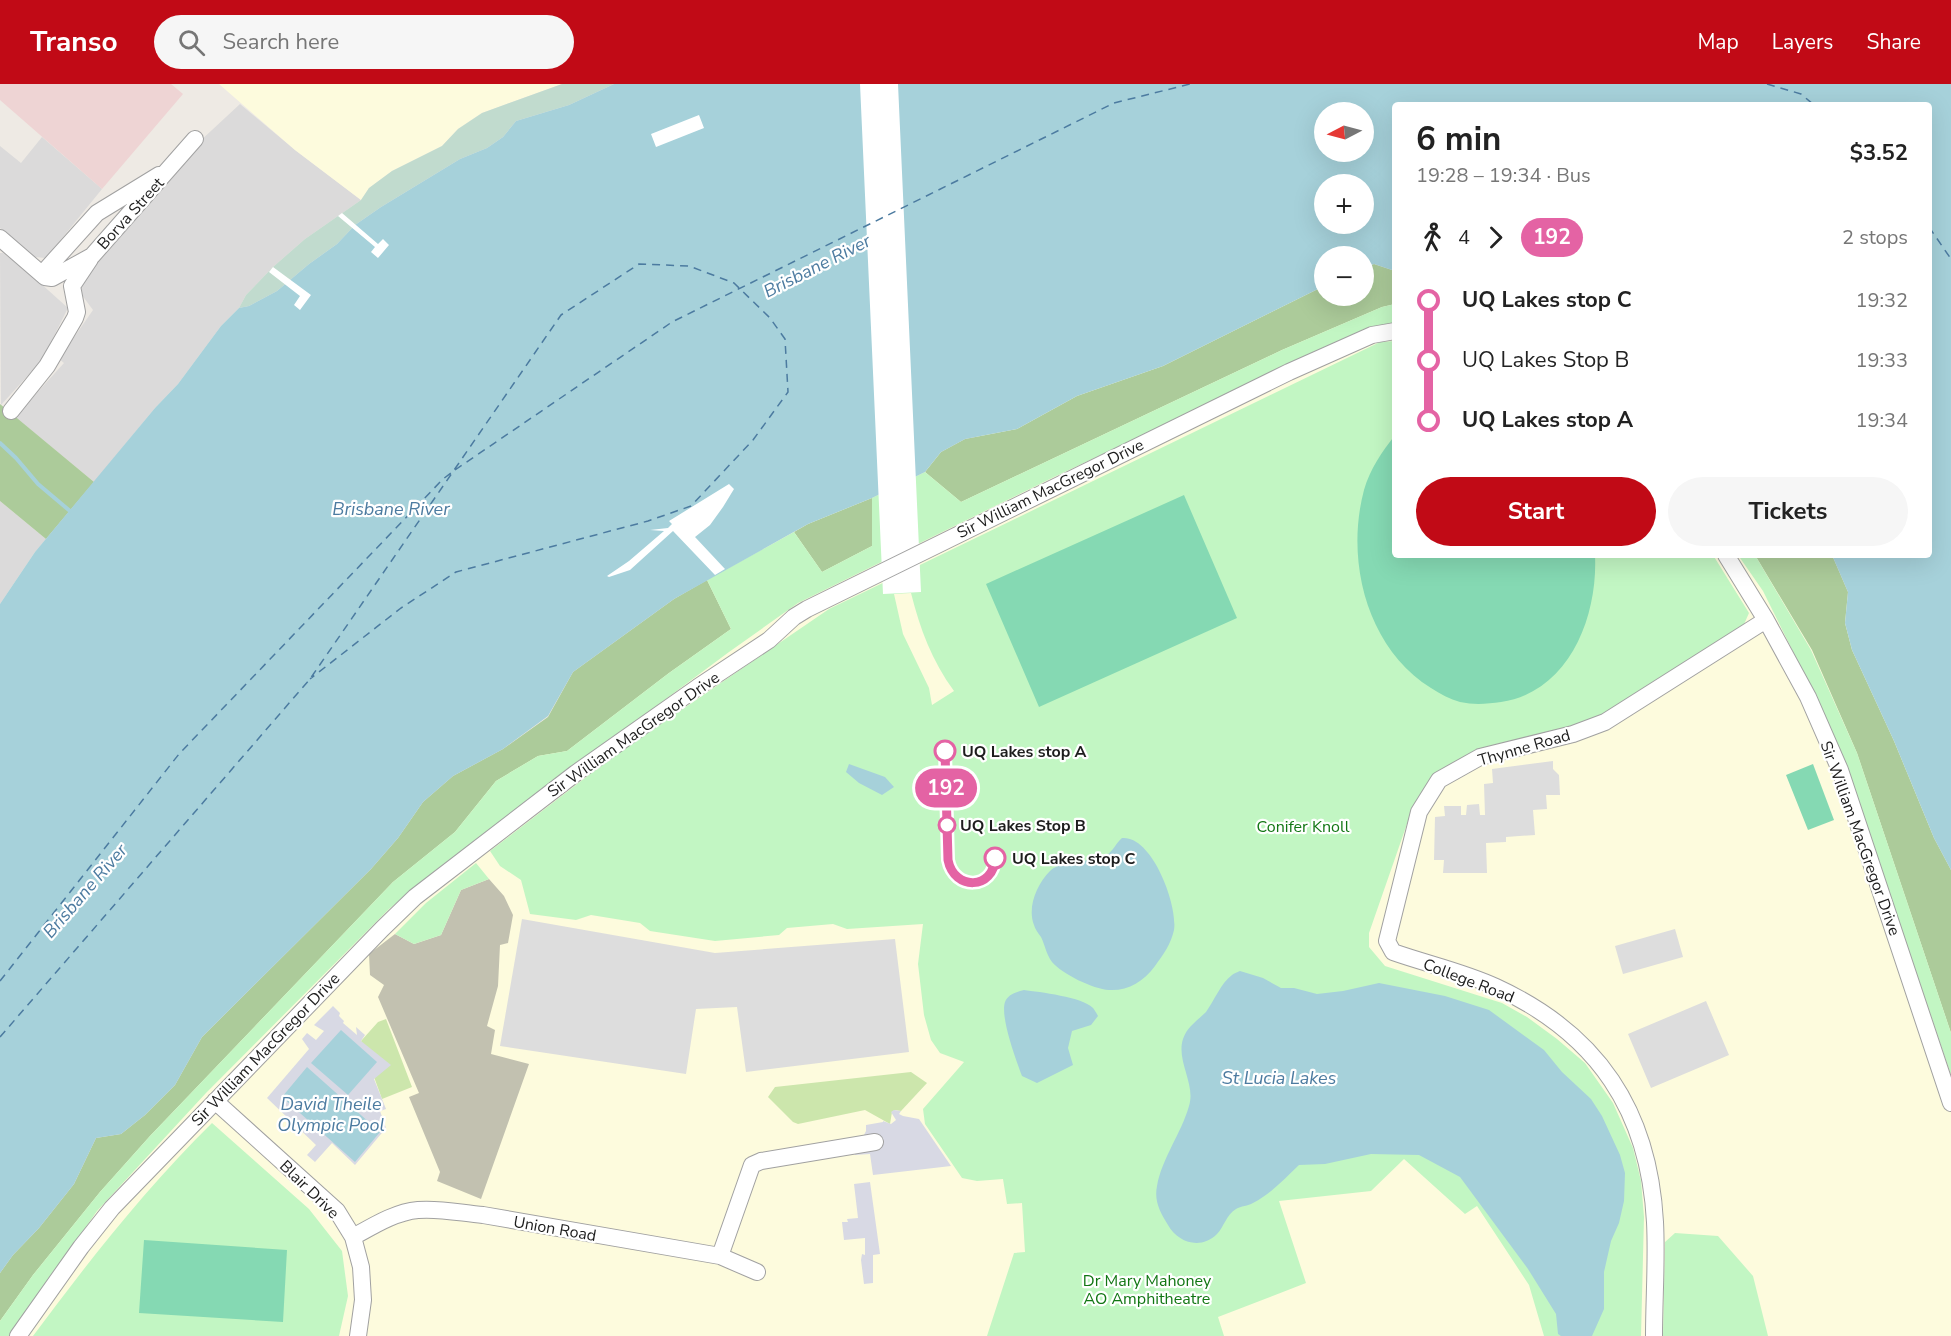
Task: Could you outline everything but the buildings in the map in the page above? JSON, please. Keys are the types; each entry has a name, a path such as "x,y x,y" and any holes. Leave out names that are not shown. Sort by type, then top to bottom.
{"street":[{"name":"Borva Street","path":"11,411 46,366 75,318 77,312 72,286 92,256 195,139"},
{"name":"Borva Street","path":"43,276 97,213 141,184 167,171"},
{"path":"1,240 43,276"},
{"name":"Borva Street","path":"43,276 54,278 92,256"},
{"name":"Sir William MacGregor Drive","path":"18,1336 81,1247 112,1208 415,897 576,773 769,640 794,617 921,551 1281,376 1372,335 1392,332"},
{"name":"Sir William MacGregor Drive","path":"1728,558 1766,620 1808,698 1840,770 1951,1102"},
{"name":"Thynne Road","path":"1393,952 1386,941 1414,829 1419,812 1439,780 1480,757 1573,734 1605,722 1766,620"},
{"name":"College Road","path":"1393,952 1494,986 1524,1002 1555,1022 1582,1044 1602,1066 1617,1088 1633,1118 1647,1164 1653,1196 1655,1223 1654,1336"},
{"name":"Blair Drive","path":"215,1101 337,1212 353,1237 361,1267 363,1300 358,1336"},
{"path":"720,1256 752,1165 761,1161 875,1142"},
{"name":"Union Road","path":"353,1237 416,1210 444,1210 720,1256 757,1272"}],"shaded area":[{"path":"0,84 171,84 183,94 102,189 0,100"},
{"path":"219,84 562,84 482,113 458,129 442,146 392,171 369,188 361,200 295,150"},
{"path":"240,104 295,150 361,200 305,239 246,295 239,308 221,326 178,384 155,408 94,482 15,417 64,363 59,359 93,310 76,287 198,143"},
{"path":"42,137 102,189 46,258 34,257 0,228 0,146 21,163"},
{"path":"0,253 28,272 68,308 42,360 1,405"},
{"path":"1374,269 1392,271 1392,558 1833,558 1934,838 1951,870 1951,1336 0,1336 0,1273 674,599 750,555 941,452 1314,290 1314,306 1374,306"},
{"path":"0,501 46,539 0,604"},
{"path":"1553,761 1553,769 1559,775 1560,795 1546,795 1547,809 1533,810 1535,835 1506,837 1506,842 1486,843 1487,873 1443,873 1444,860 1434,860 1435,817 1445,816 1444,806 1461,806 1461,815 1466,815 1467,805 1479,804 1480,815 1485,815 1484,784 1493,783 1492,769"},
{"path":"489,879 504,896 513,915 508,943 500,945 498,986 487,1026 495,1030 491,1054 529,1064 481,1199 437,1181 440,1172 409,1097 419,1093 378,997 384,985 370,975 369,954 395,934 414,944 441,935 461,890"},
{"path":"522,919 715,953 895,939 909,1052 746,1072 737,1007 696,1009 686,1074 500,1046"},
{"path":"1675,929 1683,957 1623,974 1615,946"},
{"path":"1706,1001 1729,1055 1651,1088 1628,1034"},
{"path":"333,1006 340,1013 339,1016 344,1021 343,1023 357,1035 356,1027 365,1035 361,1041 391,1065 374,1079 386,1109 380,1111 386,1128 355,1165 332,1143 315,1162 307,1155 316,1145 267,1098 309,1049 302,1039 307,1033 316,1040 324,1031 314,1025"},
{"path":"901,1111 899,1114 903,1116 919,1119 951,1166 873,1175 870,1154 855,1155 853,1145 858,1138 864,1135 866,1125 883,1121 891,1124 896,1120 891,1112"},
{"path":"870,1182 880,1254 873,1255 873,1283 864,1284 861,1260 862,1254 865,1255 865,1238 844,1240 842,1222 858,1218 854,1184"}],"green space":[{"path":"562,84 614,84 569,105 516,121 503,137 487,148 460,159 355,225 337,244 277,291 249,306 239,308 246,295 273,267 305,239 361,200 369,188 392,171 442,146 458,129 482,113"},
{"path":"1374,264 1392,270 1392,305 1282,350 961,502 925,472 941,452 965,439 1017,429 1077,396 1163,366 1314,291 1314,306 1374,306"},
{"path":"1392,305 1392,326 1164,425 798,603 441,866 389,909 206,1093 97,1211 10,1336 0,1336 0,1321 33,1275 100,1192 150,1136 393,882 455,832 496,781 538,756 567,751 731,629 707,580 794,532 822,572 872,546 872,498 925,472 961,502 1282,350"},
{"path":"1392,341 1392,558 1715,558 1749,613 1741,631 1600,718 1486,750 1437,772 1408,821 1369,933 1369,947 1385,966 1502,1003 1527,1017 1585,1063 1613,1103 1633,1148 1641,1181 1644,1217 1641,1336 1544,1336 1529,1285 1477,1206 1465,1214 1404,1159 1371,1191 1279,1201 1306,1283 1218,1317 1224,1336 987,1336 1014,1253 1025,1252 1022,1203 1007,1204 1003,1179 977,1181 962,1178 925,1124 923,1109 964,1062 940,1053 931,1040 924,1015 918,964 923,924 847,929 833,924 787,928 779,935 715,941 650,931 640,923 591,915 576,920 530,914 521,880 500,866 490,851 611,758 829,609 1380,342","holes":["911,593 933,656 954,691 932,705 929,688 903,634 894,594"]},
{"path":"0,404 94,482 46,539 0,501"},
{"path":"1392,439 1392,558 1595,558 1595,579 1585,626 1575,648 1545,684 1525,695 1501,702 1470,704 1460,702 1431,688 1409,671 1391,650 1366,601 1357,545 1364,490 1381,454"},
{"path":"1184,495 1237,618 1039,707 986,584"},
{"path":"872,498 872,546 822,572 794,532"},
{"path":"1740,558 1757,558 1811,650 1857,753 1951,1033 1951,1075 1847,767 1818,702 1763,591"},
{"path":"1757,558 1833,558 1848,592 1845,623 1852,650 1894,741 1934,838 1951,870 1951,1033 1857,753 1812,650"},
{"path":"707,580 731,629 567,751 538,756 496,781 455,832 393,882 150,1136 100,1192 33,1275 0,1321 0,1273 74,1184 96,1138 121,1134 145,1115 175,1085 202,1037 371,869 398,838 423,802 453,776 503,749 548,717 573,672 674,599"},
{"path":"1813,764 1834,820 1808,830 1786,775"},
{"path":"476,863 489,879 461,890 441,935 414,944 395,934 426,903"},
{"path":"386,1019 412,1087 382,1099 361,1041 378,1022"},
{"path":"911,1072 927,1083 901,1111 892,1112 890,1124 865,1110 798,1124 793,1122 768,1097 775,1087"},
{"path":"212,1123 309,1209 342,1251 348,1296 339,1336 33,1336 118,1226"},
{"path":"1675,1233 1718,1236 1753,1276 1768,1336 1663,1336 1665,1242"},
{"path":"144,1240 287,1250 283,1322 139,1313"}],"water":[{"name":"Brisbane River","path":"614,84 1951,84 1951,870 1934,838 1894,741 1852,650 1845,623 1848,592 1833,558 1932,558 1932,102 1392,102 1392,270 1374,264 1374,246 1314,246 1314,291 1163,366 1077,396 1017,429 965,439 941,452 925,472 872,498 808,524 674,599 573,672 548,716 503,749 453,776 423,802 398,838 371,869 202,1037 175,1085 145,1115 121,1134 96,1138 74,1184 0,1273 0,604 35,552 155,408 178,384 221,326 239,308 249,306 277,291 337,244 355,225 381,207 460,159 487,148 503,137 516,121 569,105"},
{"path":"849,764 885,777 894,787 882,795 859,783 846,772"},
{"path":"1122,838 1133,840 1153,859 1172,905 1174,930 1164,953 1145,977 1129,987 1109,990 1078,980 1052,962 1034,926 1032,911 1037,889 1050,871 1061,865 1107,855"},
{"name":"St Lucia Lakes","path":"1240,971 1263,978 1281,988 1294,988 1317,994 1379,983 1445,996 1489,1010 1544,1050 1562,1072 1591,1099 1602,1116 1620,1155 1625,1173 1624,1201 1604,1272 1604,1309 1592,1336 1561,1336 1558,1334 1556,1314 1528,1269 1460,1177 1419,1155 1371,1154 1325,1164 1299,1165 1266,1195 1233,1212 1211,1239 1197,1243 1190,1242 1172,1231 1160,1211 1156,1191 1159,1176 1189,1106 1190,1089 1182,1056 1183,1039 1190,1028 1206,1012 1224,983"},
{"path":"1024,990 1080,1001 1093,1008 1098,1016 1091,1025 1072,1031 1068,1048 1073,1065 1037,1083 1022,1076 1009,1039 1005,1018 1006,999"},
{"path":"341,1030 377,1062 348,1095 311,1063"},
{"name":"David Theile Olympic Pool","path":"307,1067 380,1132 355,1162 282,1097"}],"pier":[{"path":"860,84 898,84 921,592 883,594"},
{"path":"699,115 704,128 656,147 651,134"},
{"path":"342,213 378,244 383,239 389,245 378,258 371,252 375,247 338,216"},
{"path":"273,267 311,295 300,310 294,305 300,296 269,272"},
{"path":"729,484 734,489 723,507 710,525 695,537 725,569 715,575 673,531 630,570 607,576 629,561 664,531 650,530 668,528 672,524 669,521"}],"waterway":[{"path":"0,443 38,484 70,511"}],"ferry route":[{"path":"455,470 672,322 1114,103 1190,84"},
{"path":"1767,84 1801,94 1810,102"},
{"path":"1932,231 1951,259"},
{"path":"0,1037 310,679 561,315 639,264 689,266 734,283 770,318 785,339 788,392 753,440 691,506 648,521 456,572 401,608 310,679"},
{"path":"0,981 179,754 451,473"}],"bus line":[{"name":"192","path":"945,751 950,868 959,879 972,883 977,882 989,875 994,867 995,858"}],"place":[{"name":"UQ Lakes stop A","path":"945,751"},
{"name":"UQ Lakes Stop B","path":"947,825"},
{"name":"UQ Lakes stop C","path":"995,858"}],"park label":[{"name":"Conifer Knoll","path":"1303,826"},
{"name":"Dr Mary Mahoney AO Amphitheatre","path":"1147,1289"}]}
